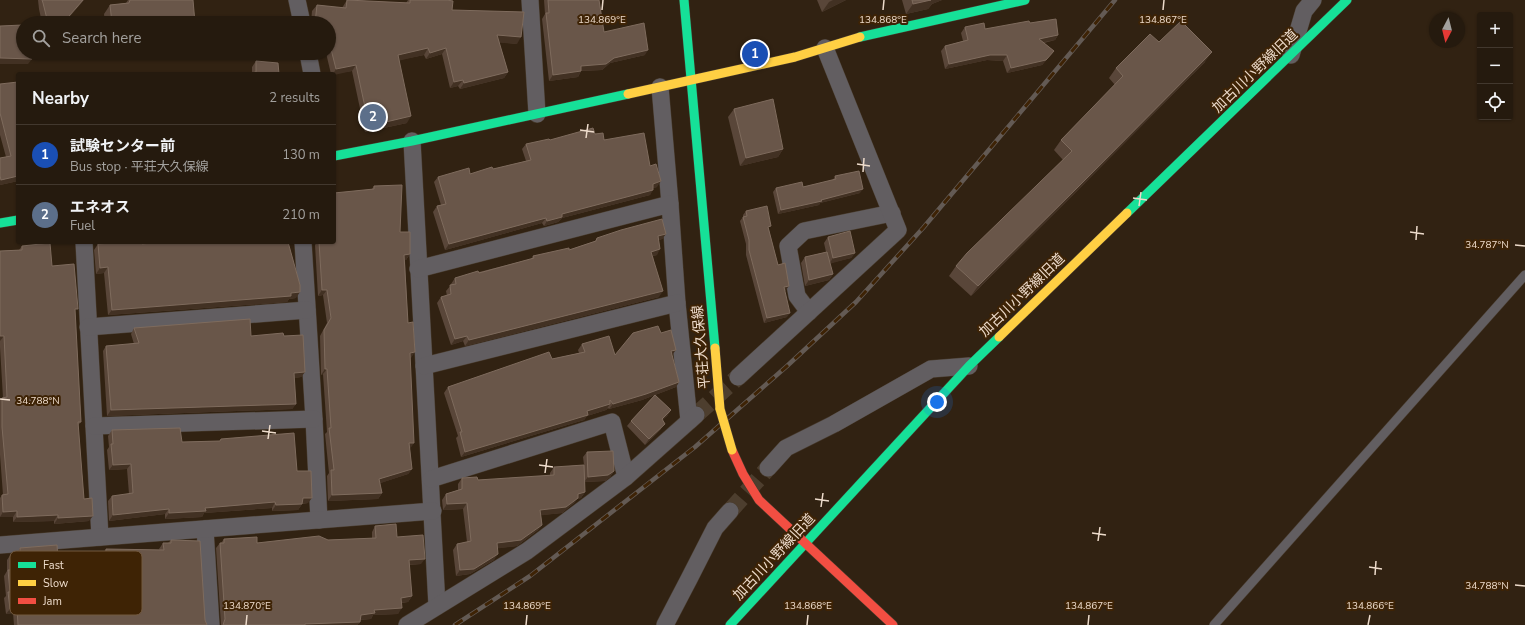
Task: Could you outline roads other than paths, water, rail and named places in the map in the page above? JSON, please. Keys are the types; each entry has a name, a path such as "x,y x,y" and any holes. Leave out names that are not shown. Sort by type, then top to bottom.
{"street":[{"path":"297,0 300,16"},
{"path":"530,0 537,114"},
{"name":"平荘大久保線","path":"684,0 720,409 732,450 743,474 759,500 893,625"},
{"path":"336,156 412,141 789,59 850,39 1025,0"},
{"path":"1291,55 1304,11 1313,0"},
{"name":"加古川小野線旧道","path":"730,625 969,366 1347,0"},
{"path":"738,377 898,230 825,48"},
{"path":"309,60 312,72"},
{"path":"407,625 528,551 626,477 692,418 677,303 660,87"},
{"path":"412,141 437,606"},
{"path":"418,269 670,204"},
{"path":"809,312 797,296 788,246 804,231 892,212"},
{"path":"0,223 16,220"},
{"path":"84,244 100,537"},
{"path":"303,244 319,520"},
{"path":"424,366 677,303"},
{"path":"88,326 307,310"},
{"path":"768,468 786,448 834,424 931,370 969,366"},
{"path":"94,426 314,419"},
{"path":"431,479 612,422 626,477"},
{"path":"664,625 715,528 730,510"},
{"path":"0,545 433,511"},
{"path":"205,529 211,625"}],"lane":[{"path":"1214,625 1525,275"}],"tunnel":[{"path":"696,415 738,377"},
{"path":"730,511 768,468"}],"railway":[{"path":"455,625 530,576 695,447 787,366 856,302 923,228 1115,0"}],"place":[{"name":"試験センター前","path":"755,54"},
{"name":"エネオス","path":"373,117"}]}
